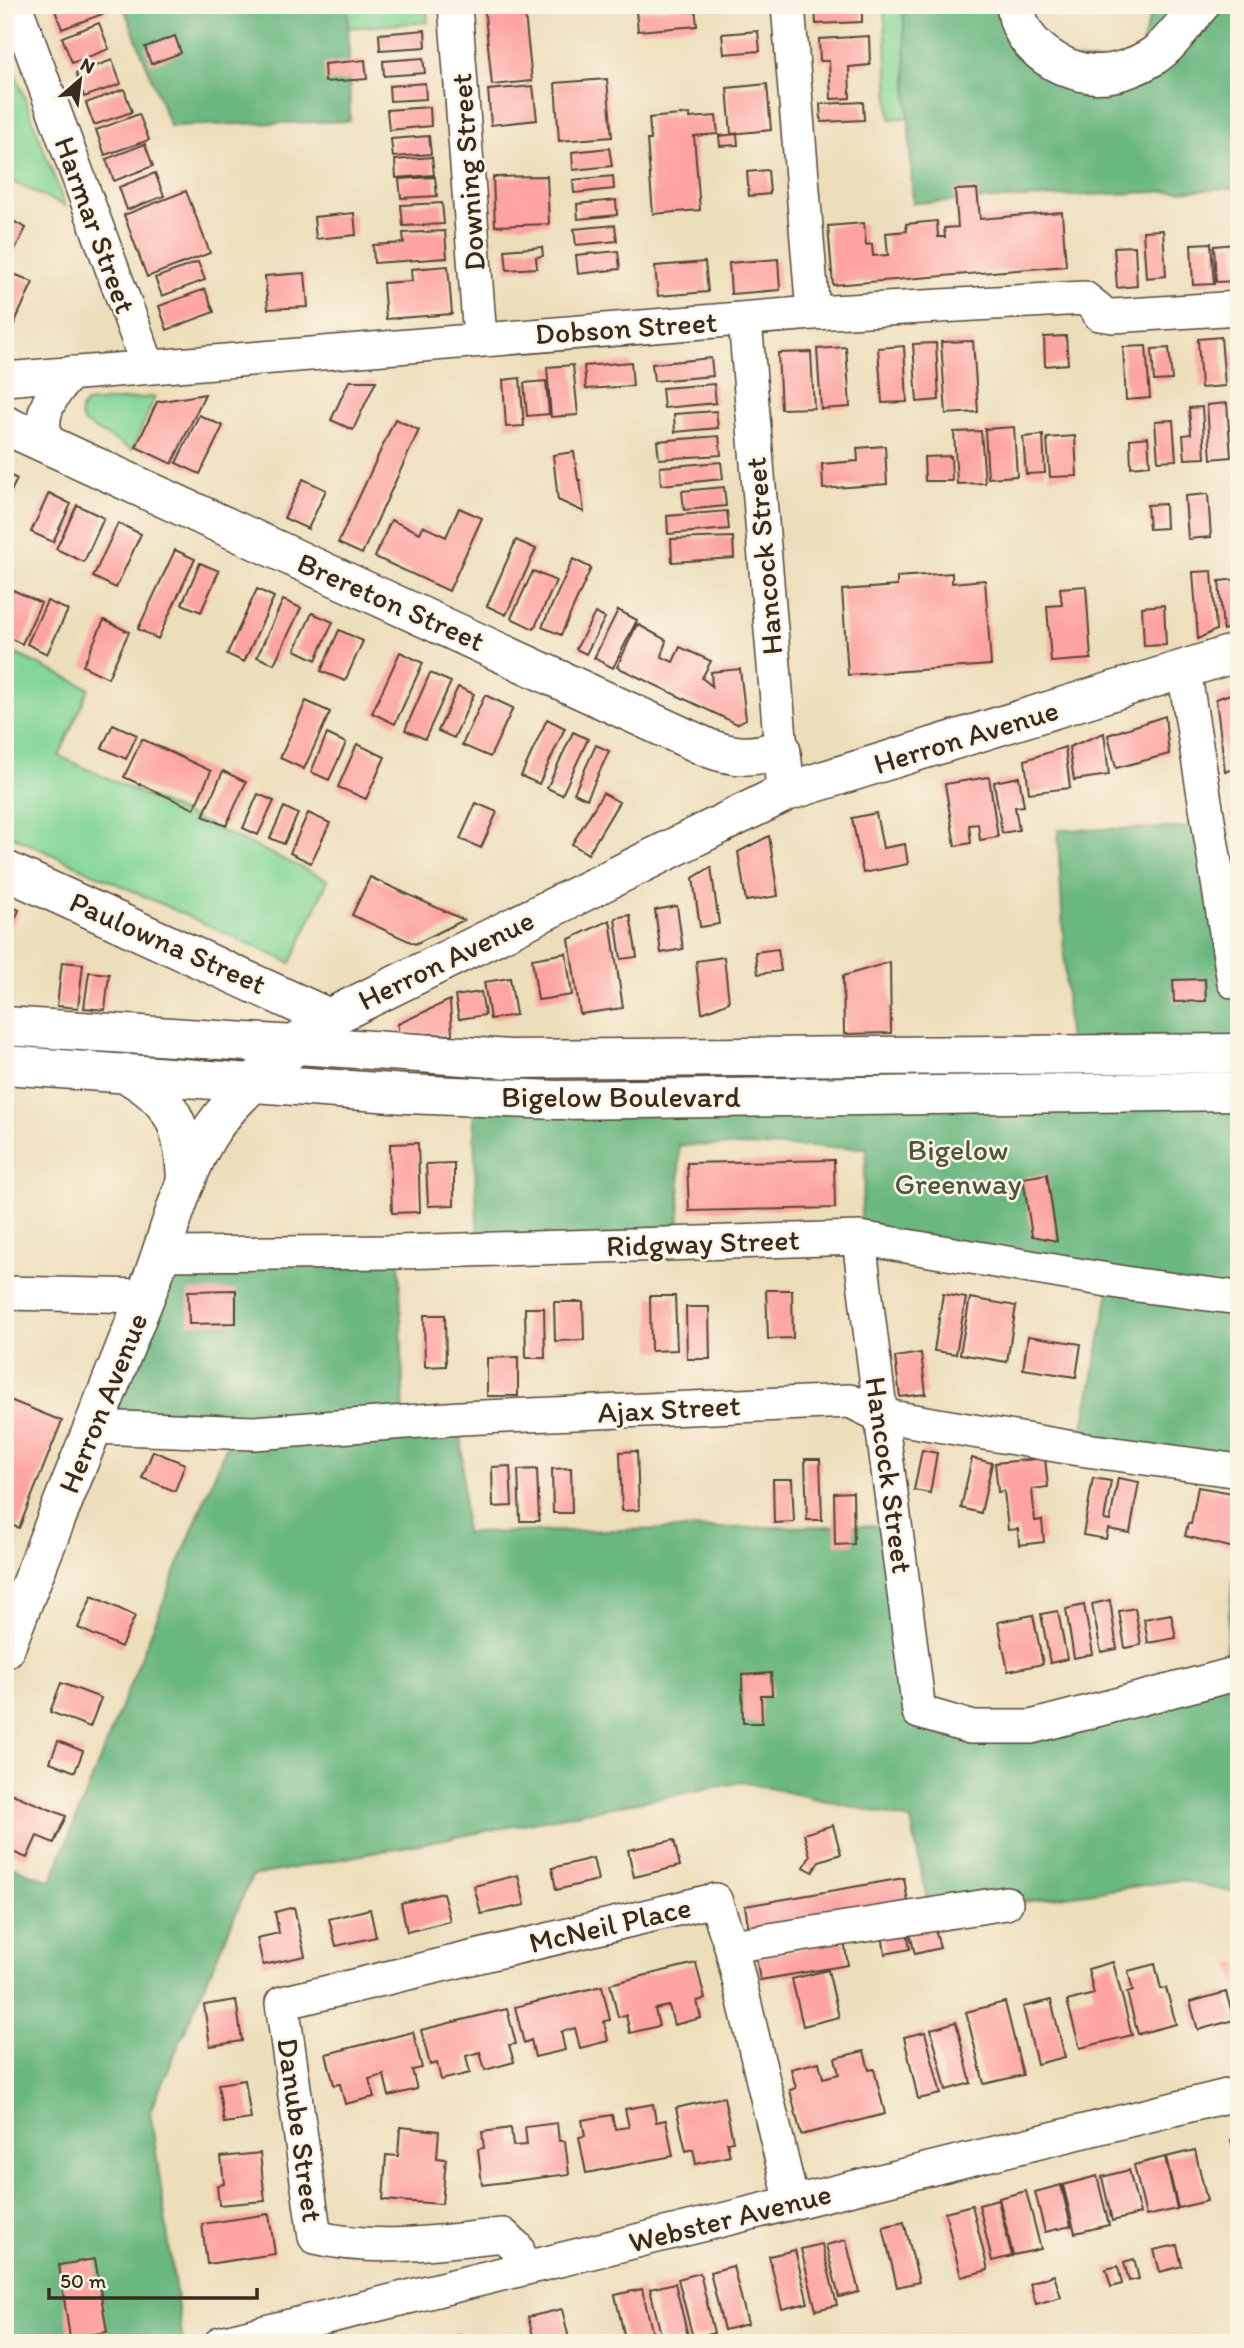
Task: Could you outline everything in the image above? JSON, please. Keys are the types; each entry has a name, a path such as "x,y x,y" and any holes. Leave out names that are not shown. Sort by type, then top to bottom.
{"main road":[{"path":"1016,5 1016,14 1027,38 1047,58 1072,70 1096,74 1123,71 1153,57 1200,5"},
{"name":"Brereton Street","path":"5,425 708,748 731,757 760,756 781,749"},
{"name":"Herron Avenue","path":"5,1649 163,1254 186,1182 213,1128 252,1082 295,1045 329,1018 786,792 1239,652"},
{"name":"Hancock Street","path":"781,749 786,792"},
{"name":"Paulowna Street","path":"5,870 329,1018"},
{"name":"Bigelow Boulevard","path":"5,1026 510,1059 1239,1053"},
{"name":"Bigelow Boulevard","path":"5,1065 406,1094 557,1100 1239,1091"},
{"path":"125,1073 150,1087 174,1116 185,1155 186,1182"}],"street":[{"name":"Harmar Street","path":"15,5 148,366"},
{"name":"Downing Street","path":"456,5 480,338"},
{"path":"788,5 813,313"},
{"name":"Dobson Street","path":"5,379 480,338 813,313 1084,298 1098,309 1099,314 1113,317 1239,308"},
{"name":"Hancock Street","path":"745,320 781,749"},
{"path":"49,447 41,430 46,409 56,389 71,373"},
{"path":"1184,670 1227,864 1234,982"},
{"name":"Hancock Street","path":"859,1238 879,1415 897,1525 919,1712 970,1727 1031,1727 1239,1673"},
{"name":"Ridgway Street","path":"163,1254 399,1252 859,1238 1137,1285 1239,1298"},
{"path":"5,1293 146,1296"},
{"name":"Ajax Street","path":"93,1427 254,1433 461,1418 850,1401 879,1415 1079,1449 1239,1471"},
{"name":"McNeil Place","path":"282,2003 715,1900 731,1946 792,2203"},
{"path":"731,1946 1006,1903"},
{"name":"Danube Street","path":"282,2003 315,2237 335,2242 372,2244 427,2243 503,2235 517,2248 523,2269"},
{"name":"Webster Avenue","path":"221,2343 1239,2093"}],"green space":[{"path":"123,5 348,5 350,121 170,126"},
{"path":"266,5 426,5 428,22 264,34"},
{"path":"884,5 985,5 1053,104 890,119"},
{"path":"903,5 1016,5 1047,57 1137,64 1153,5 1239,5 1239,188 913,203"},
{"path":"5,46 65,206 13,182 5,170"},
{"path":"155,397 132,450 84,423 81,417 81,410 86,403"},
{"path":"5,649 89,688 59,756 328,880 291,963 5,833"},
{"path":"1209,827 1239,982 1239,1053 1069,1054 1058,830"},
{"name":"Bigelow Greenway","path":"1239,1091 1239,1471 1079,1449 1111,1281 859,1238 867,1148 679,1145 680,1244 478,1250 473,1098"},
{"path":"399,1252 404,1422 461,1418 465,1533 897,1525 920,1712 970,1727 1223,1677 1233,1579 1239,1578 1239,1894 1180,1880 930,1915 911,1820 742,1782 252,1876 150,2111 183,2343 5,2343 5,1864 51,1881 231,1434 93,1427 163,1254"}],"building":[{"path":"53,5 106,5 108,12 62,29"},
{"path":"484,5 524,5 532,81 492,85"},
{"path":"570,5 603,5 603,9 570,12"},
{"path":"815,5 862,5 862,22 816,24"},
{"path":"695,6 697,26 638,31 636,11"},
{"path":"99,23 109,49 72,63 62,37"},
{"path":"425,30 426,47 380,50 379,34"},
{"path":"758,31 760,51 724,54 722,34"},
{"path":"175,36 181,53 151,64 145,47"},
{"path":"869,36 870,65 849,67 850,98 831,99 829,61 820,61 819,39"},
{"path":"423,58 425,73 384,76 383,61"},
{"path":"112,60 121,84 84,97 76,73"},
{"path":"365,60 367,79 325,82 324,64"},
{"path":"607,79 612,137 559,141 555,83"},
{"path":"425,83 426,99 390,101 389,86"},
{"path":"767,84 771,130 731,134 727,88"},
{"path":"533,86 537,120 491,125 488,90"},
{"path":"124,89 132,112 94,125 86,103"},
{"path":"863,102 864,120 821,122 820,104"},
{"path":"430,107 431,126 389,130 387,110"},
{"path":"139,114 149,140 105,155 96,130"},
{"path":"690,114 690,118 716,116 718,134 694,136 700,210 653,214 647,140 651,140 649,118"},
{"path":"737,134 738,145 720,146 719,136"},
{"path":"429,136 431,154 393,157 391,139"},
{"path":"145,144 153,166 114,181 106,159"},
{"path":"609,148 612,166 573,170 572,152"},
{"path":"432,157 434,175 396,178 395,160"},
{"path":"768,170 770,194 749,196 747,172"},
{"path":"155,173 164,196 127,210 119,187"},
{"path":"547,176 549,224 495,226 493,177"},
{"path":"613,176 614,189 574,193 573,180"},
{"path":"435,177 437,196 401,198 399,179"},
{"path":"977,189 980,219 1062,212 1066,266 833,285 828,226 864,223 866,245 872,244 873,256 888,255 886,233 907,231 906,224 937,221 938,237 945,237 944,228 958,227 955,190"},
{"path":"186,191 210,253 147,277 124,215"},
{"path":"616,200 617,215 578,219 577,204"},
{"path":"442,203 444,224 403,226 401,205"},
{"path":"354,213 356,235 316,239 314,217"},
{"path":"7,218 26,228 9,261 5,259"},
{"path":"615,225 617,241 576,245 574,229"},
{"path":"1163,230 1166,276 1146,278 1143,231"},
{"path":"445,231 447,258 374,263 373,245 404,243 403,233"},
{"path":"1211,243 1214,284 1193,285 1191,244"},
{"path":"1235,244 1237,281 1216,282 1214,246"},
{"path":"1135,246 1137,286 1117,288 1114,247"},
{"path":"542,247 543,256 536,257 537,268 507,270 505,250"},
{"path":"618,251 620,269 578,274 576,255"},
{"path":"778,259 780,290 731,294 729,263"},
{"path":"198,262 205,280 162,296 155,278"},
{"path":"705,262 708,292 658,296 655,266"},
{"path":"448,266 452,314 386,319 383,283 412,281 411,269"},
{"path":"305,273 308,307 268,309 265,276"},
{"path":"14,274 33,282 5,344 5,294"},
{"path":"205,289 214,312 167,330 159,306"},
{"path":"1066,336 1068,364 1045,366 1044,337"},
{"path":"1221,337 1225,386 1201,388 1198,339"},
{"path":"973,341 978,412 946,414 941,342"},
{"path":"936,343 939,400 917,402 913,344"},
{"path":"904,346 907,402 882,403 878,348"},
{"path":"1146,346 1150,398 1126,400 1123,347"},
{"path":"846,347 850,407 821,409 817,349"},
{"path":"1169,348 1172,380 1154,381 1152,349"},
{"path":"1239,351 1239,392 1232,392 1229,352"},
{"path":"811,352 814,408 781,409 778,353"},
{"path":"711,358 713,376 654,381 652,364"},
{"path":"631,362 633,386 586,389 584,366"},
{"path":"573,365 578,415 551,417 547,367"},
{"path":"520,378 524,426 506,427 503,380"},
{"path":"349,381 376,381 353,430 331,420"},
{"path":"546,381 549,414 527,416 524,383"},
{"path":"714,384 716,403 664,408 662,388"},
{"path":"205,394 172,464 136,447 157,402"},
{"path":"1227,403 1231,457 1211,459 1207,405"},
{"path":"1202,407 1205,458 1185,459 1183,435 1191,434 1189,408"},
{"path":"716,411 718,428 675,432 674,414"},
{"path":"199,415 223,426 200,474 176,463"},
{"path":"395,419 419,430 362,554 338,543"},
{"path":"1173,420 1176,460 1158,461 1155,421"},
{"path":"1014,427 1017,476 988,478 985,429"},
{"path":"981,431 985,483 957,484 954,432"},
{"path":"1043,435 1045,473 1026,474 1023,437"},
{"path":"719,436 721,455 659,459 657,441"},
{"path":"1075,436 1077,476 1050,477 1047,438"},
{"path":"1148,437 1150,465 1131,467 1130,439"},
{"path":"885,446 887,484 823,489 822,464 858,461 857,448"},
{"path":"574,452 584,512 558,500 553,455"},
{"path":"951,456 952,481 925,481 924,457"},
{"path":"721,462 723,479 661,485 660,467"},
{"path":"5,473 17,479 5,504"},
{"path":"303,479 326,490 308,529 284,518"},
{"path":"724,487 726,506 684,510 682,491"},
{"path":"49,493 71,504 53,542 31,532"},
{"path":"1208,494 1211,537 1188,539 1185,496"},
{"path":"1165,504 1166,528 1149,529 1147,505"},
{"path":"77,505 104,518 84,562 56,549"},
{"path":"459,508 482,518 449,591 375,557 391,520 420,533 423,526 446,537"},
{"path":"727,511 729,529 668,534 667,516"},
{"path":"118,523 141,534 116,588 93,577"},
{"path":"733,537 734,558 672,562 671,539"},
{"path":"516,540 536,549 506,615 487,606"},
{"path":"175,550 195,559 158,639 138,629"},
{"path":"573,559 591,568 561,635 542,627"},
{"path":"200,563 219,571 201,612 182,604"},
{"path":"533,571 556,581 534,629 511,618"},
{"path":"1212,571 1216,630 1198,639 1193,572"},
{"path":"952,573 952,583 985,580 991,665 848,675 842,590 897,586 897,577"},
{"path":"1239,579 1239,624 1223,630 1219,581"},
{"path":"1086,586 1091,659 1051,662 1047,606 1062,605 1060,588"},
{"path":"257,589 274,597 244,662 227,654"},
{"path":"13,590 41,603 22,644 5,636 5,606"},
{"path":"283,600 301,608 274,664 257,657"},
{"path":"47,601 68,610 47,654 27,644"},
{"path":"1164,605 1166,645 1144,646 1142,607"},
{"path":"618,610 637,620 613,668 594,658"},
{"path":"312,613 333,622 316,660 295,650"},
{"path":"595,613 605,618 586,654 576,649"},
{"path":"104,620 129,632 108,678 83,666"},
{"path":"637,624 666,640 662,657 673,662 680,647 711,661 702,678 712,686 711,672 740,669 746,719 737,724 617,667"},
{"path":"339,630 363,641 345,681 321,671"},
{"path":"400,652 423,663 395,724 372,713"},
{"path":"430,673 451,682 425,739 405,730"},
{"path":"458,687 474,694 454,738 438,731"},
{"path":"1239,691 1239,769 1225,771 1216,699"},
{"path":"485,695 513,708 490,757 462,745"},
{"path":"306,701 330,712 304,769 280,758"},
{"path":"1165,716 1169,754 1116,768 1108,735"},
{"path":"547,719 565,728 539,784 521,776"},
{"path":"113,724 137,735 126,759 102,748"},
{"path":"573,732 588,739 562,795 547,788"},
{"path":"1104,733 1109,775 1074,780 1069,747"},
{"path":"327,734 346,743 329,780 311,772"},
{"path":"142,739 211,771 194,809 124,777"},
{"path":"357,744 385,757 366,799 338,787"},
{"path":"596,745 609,751 587,799 574,793"},
{"path":"1065,747 1070,788 1029,793 1025,760"},
{"path":"223,771 246,782 226,826 203,816"},
{"path":"989,777 998,837 980,840 978,824 969,825 971,843 955,846 945,784"},
{"path":"1019,777 1024,806 1015,807 1019,830 1002,833 994,782"},
{"path":"603,793 619,802 588,854 572,844"},
{"path":"258,794 274,801 258,835 243,828"},
{"path":"476,803 497,812 481,848 460,839"},
{"path":"284,807 298,814 284,844 270,838"},
{"path":"1239,807 1239,835 1236,835 1232,808"},
{"path":"308,813 330,823 311,863 290,853"},
{"path":"876,813 883,848 905,844 908,864 863,873 852,818"},
{"path":"769,836 778,896 746,901 738,852"},
{"path":"711,867 719,924 700,927 693,878"},
{"path":"370,877 464,920 415,944 352,915"},
{"path":"5,904 19,910 5,942"},
{"path":"677,906 683,949 661,953 655,910"},
{"path":"630,915 637,957 621,959 615,918"},
{"path":"610,920 623,1008 580,1014 569,939"},
{"path":"778,949 781,971 758,974 755,952"},
{"path":"566,953 572,995 538,1000 532,959"},
{"path":"724,957 729,1002 702,1013 696,961"},
{"path":"62,962 83,964 78,1008 57,1006"},
{"path":"890,962 891,1033 844,1034 843,976"},
{"path":"89,972 109,974 105,1010 84,1008"},
{"path":"510,978 516,1015 490,1019 484,982"},
{"path":"1205,979 1206,1001 1174,1002 1173,980"},
{"path":"481,992 485,1015 459,1019 455,996"},
{"path":"450,1000 452,1035 398,1033 398,1024"},
{"path":"418,1143 420,1212 392,1213 390,1144"},
{"path":"834,1160 835,1208 689,1211 687,1163"},
{"path":"454,1163 454,1205 428,1206 426,1164"},
{"path":"1047,1174 1057,1241 1032,1236 1023,1178"},
{"path":"236,1290 236,1323 189,1324 188,1291"},
{"path":"766,1290 792,1290 793,1338 768,1339"},
{"path":"943,1294 966,1298 956,1354 934,1351"},
{"path":"650,1296 675,1296 677,1350 651,1351"},
{"path":"970,1298 1016,1306 1007,1362 960,1354"},
{"path":"554,1302 583,1302 584,1340 555,1341"},
{"path":"686,1307 709,1307 710,1359 687,1359"},
{"path":"525,1308 544,1308 545,1358 526,1358"},
{"path":"424,1315 445,1315 446,1366 425,1367"},
{"path":"1028,1336 1081,1344 1076,1377 1023,1369"},
{"path":"921,1353 926,1394 900,1397 895,1357"},
{"path":"518,1357 518,1396 487,1396 487,1358"},
{"path":"5,1398 62,1421 19,1528 5,1523"},
{"path":"922,1450 937,1453 930,1493 914,1490"},
{"path":"153,1451 185,1464 175,1491 142,1478"},
{"path":"637,1451 639,1510 622,1511 620,1452"},
{"path":"972,1458 992,1463 981,1513 961,1508"},
{"path":"1045,1458 1048,1487 1032,1489 1035,1521 1042,1520 1044,1542 1019,1545 1018,1529 1008,1530 1004,1491 998,1492 995,1463"},
{"path":"805,1459 820,1459 822,1520 807,1520"},
{"path":"510,1466 512,1506 493,1507 492,1467"},
{"path":"571,1468 572,1513 553,1513 552,1469"},
{"path":"537,1469 539,1521 520,1521 518,1470"},
{"path":"1093,1478 1111,1481 1104,1520 1110,1521 1118,1478 1139,1482 1130,1533 1108,1529 1106,1539 1083,1535"},
{"path":"773,1479 792,1479 794,1522 774,1523"},
{"path":"1198,1487 1238,1494 1232,1529 1238,1531 1234,1548 1185,1536 1188,1523 1191,1524"},
{"path":"853,1492 854,1544 835,1545 834,1493"},
{"path":"92,1596 135,1616 121,1647 78,1628"},
{"path":"1110,1600 1117,1649 1101,1652 1092,1604"},
{"path":"1084,1605 1093,1654 1074,1658 1066,1609"},
{"path":"1135,1608 1141,1645 1125,1648 1119,1611"},
{"path":"1058,1611 1067,1659 1050,1663 1041,1614"},
{"path":"1171,1614 1176,1638 1148,1643 1144,1619"},
{"path":"1033,1615 1043,1664 1008,1671 998,1622"},
{"path":"771,1673 772,1695 761,1695 762,1723 743,1723 742,1675"},
{"path":"61,1683 101,1698 90,1727 50,1712"},
{"path":"58,1741 83,1751 75,1772 50,1762"},
{"path":"10,1793 66,1816 54,1843 37,1836 27,1858 5,1849 5,1805"},
{"path":"833,1825 841,1854 819,1861 813,1872 804,1867 810,1856 804,1834"},
{"path":"674,1840 680,1866 634,1877 628,1850"},
{"path":"593,1858 598,1880 556,1890 552,1868"},
{"path":"518,1875 525,1905 481,1914 474,1886"},
{"path":"904,1878 908,1902 749,1930 745,1906"},
{"path":"443,1893 450,1921 407,1932 401,1903"},
{"path":"294,1907 305,1956 263,1965 257,1938 279,1933 275,1912"},
{"path":"370,1909 376,1937 336,1946 329,1919"},
{"path":"934,1924 940,1948 915,1954 909,1930"},
{"path":"907,1930 910,1949 885,1954 882,1934"},
{"path":"844,1941 848,1965 760,1980 756,1957"},
{"path":"1239,1961 1239,1994 1238,1994 1230,1963"},
{"path":"1113,1962 1132,2035 1080,2048 1067,2001 1094,1994 1088,1969"},
{"path":"696,1963 705,1999 697,2001 701,2018 674,2025 669,2006 655,2009 659,2026 630,2033 626,2015 618,2017 610,1984"},
{"path":"1155,1964 1161,1989 1166,1988 1176,2024 1138,2034 1127,1993 1133,1991 1128,1971"},
{"path":"828,1970 839,2017 803,2026 792,1979"},
{"path":"602,1986 610,2020 604,2021 608,2041 580,2048 575,2028 561,2032 565,2050 535,2057 531,2040 524,2043 515,2007"},
{"path":"1226,1992 1234,2020 1198,2030 1190,2002"},
{"path":"236,2000 242,2041 210,2046 204,2005"},
{"path":"1051,2000 1065,2057 1037,2064 1023,2007"},
{"path":"1005,2002 1023,2075 984,2084 966,2012"},
{"path":"507,2009 516,2044 509,2045 514,2062 485,2070 480,2052 466,2056 470,2073 441,2080 437,2063 430,2065 421,2030"},
{"path":"956,2022 971,2083 946,2090 931,2029"},
{"path":"413,2032 422,2068 412,2070 417,2089 389,2096 384,2075 369,2079 374,2097 345,2104 340,2084 334,2085 326,2054"},
{"path":"925,2032 941,2094 918,2099 904,2037"},
{"path":"864,2051 869,2070 874,2069 885,2114 801,2135 790,2090 796,2088 791,2069 819,2062 823,2078 839,2074 835,2058"},
{"path":"245,2080 251,2119 224,2123 218,2084"},
{"path":"724,2097 733,2141 727,2142 730,2156 696,2164 693,2149 686,2151 676,2108"},
{"path":"653,2104 656,2122 666,2120 673,2156 586,2173 579,2137 585,2136 582,2120 612,2115 615,2129 629,2127 625,2109"},
{"path":"557,2123 559,2141 565,2141 569,2174 482,2185 478,2149 484,2148 482,2132 511,2128 513,2146 527,2145 525,2127"},
{"path":"400,2127 439,2131 437,2158 446,2159 442,2204 383,2200 386,2155 398,2156"},
{"path":"1239,2138 1239,2167 1238,2167 1231,2140"},
{"path":"1195,2150 1207,2201 1178,2208 1166,2157"},
{"path":"260,2153 265,2201 219,2205 217,2185 224,2184 221,2157"},
{"path":"1165,2157 1177,2209 1146,2216 1134,2165"},
{"path":"1129,2170 1140,2214 1112,2221 1102,2177"},
{"path":"1097,2176 1109,2225 1075,2233 1063,2185"},
{"path":"1061,2185 1071,2226 1045,2232 1035,2192"},
{"path":"1026,2191 1041,2249 1013,2255 999,2198"},
{"path":"998,2200 1012,2256 992,2261 979,2205"},
{"path":"972,2205 988,2270 961,2277 945,2212"},
{"path":"269,2214 275,2254 207,2264 202,2224"},
{"path":"904,2222 919,2282 897,2287 883,2227"},
{"path":"846,2240 859,2292 839,2297 826,2245"},
{"path":"822,2244 837,2305 816,2310 801,2249"},
{"path":"1177,2245 1182,2266 1160,2272 1154,2250"},
{"path":"795,2250 808,2303 782,2309 769,2256"},
{"path":"95,2259 107,2332 70,2338 59,2265"},
{"path":"1134,2259 1139,2279 1129,2281 1124,2262"},
{"path":"733,2266 748,2324 724,2330 710,2272"},
{"path":"1118,2266 1122,2284 1111,2287 1106,2269"},
{"path":"700,2273 714,2333 693,2338 678,2279"},
{"path":"1054,2275 1061,2297 1036,2304 1030,2283"},
{"path":"675,2283 689,2340 663,2343 650,2289"},
{"path":"642,2289 655,2343 626,2343 615,2295"},
{"path":"562,2309 570,2343 535,2343 528,2317"},
{"path":"460,2335 462,2343 432,2343 432,2342"}]}
